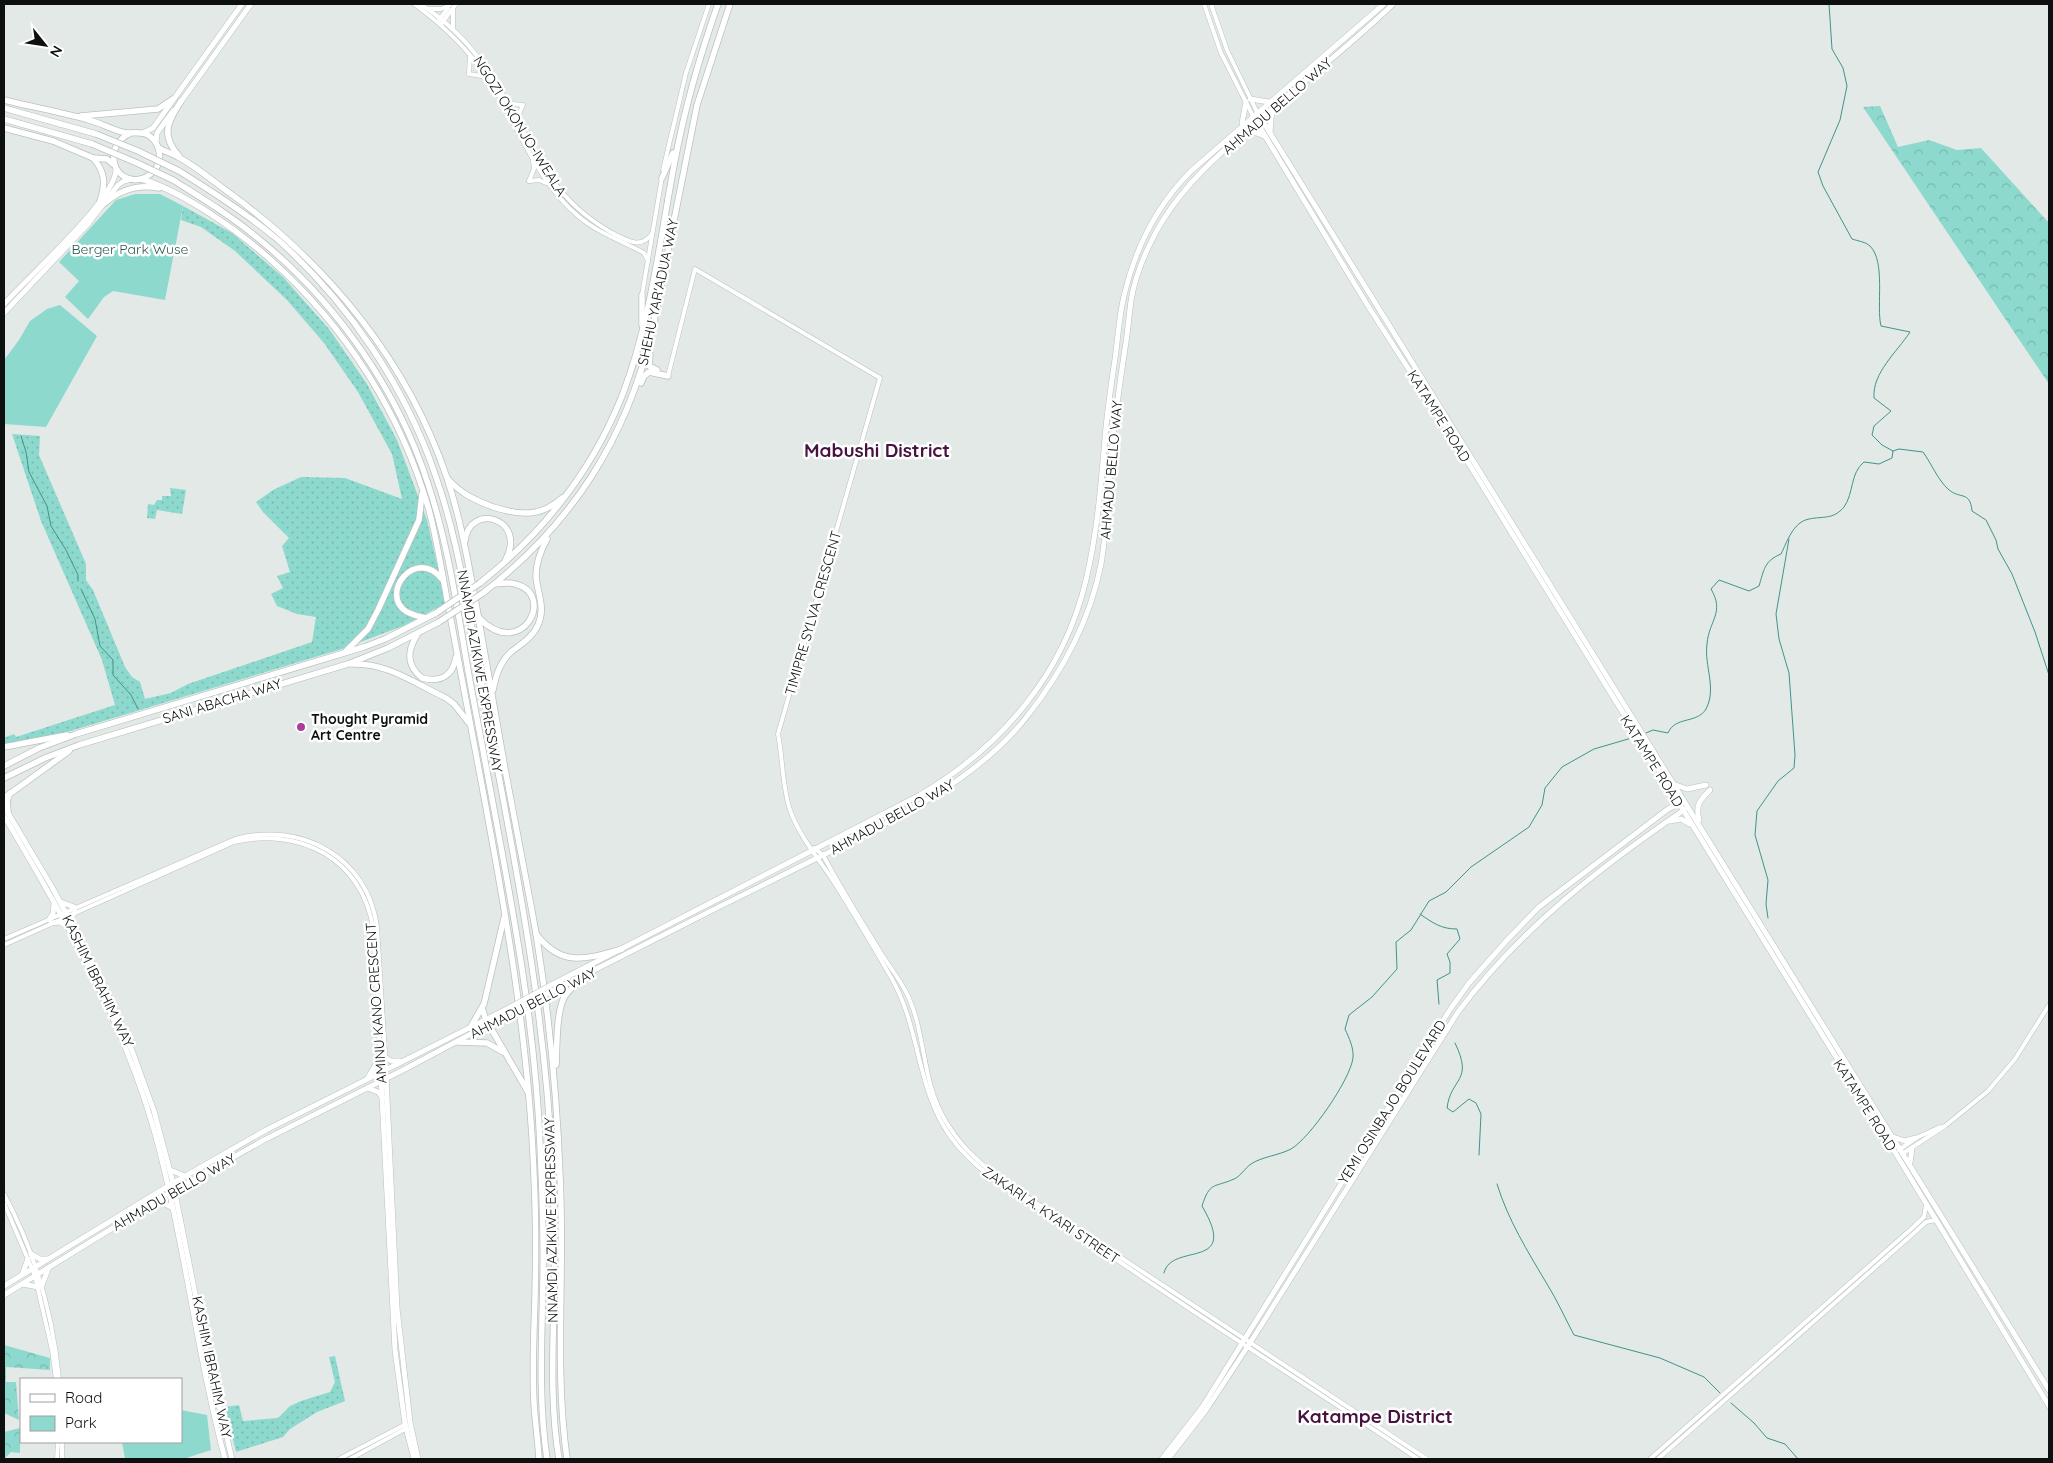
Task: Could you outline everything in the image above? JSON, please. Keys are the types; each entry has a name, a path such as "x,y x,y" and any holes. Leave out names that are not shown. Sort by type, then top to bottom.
{"highway":[{"name":"SHEHU YAR'ADUA WAY","path":"436,613 503,565 545,523 571,490 613,417 629,377 642,336 680,134 699,59 718,4"},
{"name":"SHEHU YAR'ADUA WAY","path":"439,622 495,584 553,530 588,485 626,412 646,355 652,331 697,105 730,4"},
{"path":"69,115 83,116 154,110 164,106 173,99"},
{"path":"4,100 99,123 121,132 148,135 157,146 159,161 156,168 147,177 131,179 120,173 107,158 93,158 53,142 4,128"},
{"path":"180,158 170,144 167,131 170,119 181,100"},
{"name":"NNAMDI AZIKIWE EXPRESSWAY","path":"4,108 96,134 138,151 179,171 242,212 303,264 361,333 392,380 423,442 449,519 460,562 523,904 539,1005 552,1159 555,1246 553,1393 559,1459"},
{"name":"NNAMDI AZIKIWE EXPRESSWAY","path":"4,119 92,144 136,162 173,180 217,208 261,241 295,272 320,299 356,344 385,389 428,481 440,521 523,974 534,1065 543,1206 540,1367 547,1459"},
{"path":"115,167 113,158 115,145 119,140 131,133"},
{"path":"662,178 680,134"},
{"name":"NNAMDI AZIKIWE EXPRESSWAY","path":"157,146 180,158 249,207 291,242 326,276 367,327 394,367 422,418 446,477 465,546 536,933 554,1075 562,1242 561,1414 567,1459"},
{"path":"93,158 100,167 104,177 103,202"},
{"name":"NNAMDI AZIKIWE EXPRESSWAY","path":"141,179 169,191 233,228 290,277 331,323 350,348 380,395 399,431 422,492 434,532 444,581 505,914 518,997 529,1094 534,1175 536,1263 533,1365 534,1402 540,1459"},
{"path":"103,202 118,193 134,188 155,188 169,191"},
{"path":"291,242 303,264"},
{"path":"290,277 320,299"},
{"path":"642,295 642,336"},
{"path":"652,331 649,366 669,375"},
{"path":"626,412 645,374 656,372 669,375"},
{"path":"392,380 422,418"},
{"path":"385,389 399,431"},
{"path":"446,477 458,490 472,498 520,514 536,513 548,509 571,490"},
{"path":"342,654 361,637 375,616 419,520 422,492"},
{"path":"465,546 466,536 474,523 486,518 500,521 510,532 512,539 503,565"},
{"path":"492,694 496,677 503,661 530,636 538,625 542,606 536,576 538,558 553,530"},
{"path":"426,618 403,608 397,594 401,579 407,572 420,567 434,571 444,581"},
{"path":"479,618 494,630 510,633 520,630 532,619 534,603 527,590 516,584 495,584"},
{"name":"SANI ABACHA WAY","path":"4,766 39,748 76,734 342,654 385,639 436,613"},
{"name":"SANI ABACHA WAY","path":"4,778 45,758 79,745 348,664 388,648 439,622"},
{"path":"419,633 413,642 409,660 410,666 422,678 439,680 447,676 455,663 457,650"},
{"path":"348,664 364,663 384,668 446,698 454,704 470,724"},
{"path":"4,747 76,734"},
{"path":"4,798 79,745"},
{"path":"483,794 486,765"},
{"path":"503,797 506,771"},
{"path":"5,816 10,792"},
{"path":"493,849 506,876"},
{"path":"470,1028 482,1008 505,914"},
{"path":"536,933 551,950 566,956 596,957 622,949"},
{"path":"554,1075 560,1013 564,997 573,986 592,973"},
{"path":"557,989 564,997"},
{"path":"482,1008 487,1022 529,1094"},
{"path":"458,1042 486,1043 504,1053"},
{"path":"552,1159 560,1178"},
{"path":"534,1175 543,1206"},
{"path":"553,1393 560,1367"}],"main road":[{"path":"142,133 153,128 242,4"},
{"path":"157,146 157,133 251,4"},
{"name":"AHMADU BELLO WAY","path":"4,1295 171,1192 264,1140 458,1042 487,1022 553,984 911,800 967,764 989,745 1018,715 1048,670 1070,628 1086,583 1091,560 1124,297 1131,270 1152,221 1167,198 1191,171 1240,126 1384,4"},
{"name":"AHMADU BELLO WAY","path":"508,1011 592,973 914,807 958,780 1015,730 1053,681 1076,638 1100,567 1105,537 1117,398 1131,299 1141,266 1159,226 1183,191 1243,133 1368,28 1393,4"},
{"path":"1240,126 1248,100 1270,102"},
{"path":"1243,133 1257,133 1268,136 1274,107"},
{"name":"KATAMPE ROAD","path":"1255,114 1368,306 1451,435 1893,1149 1900,1153 1910,1166 2049,1390"},
{"name":"KATAMPE ROAD","path":"1268,136 1335,234 1892,1136 1926,1205 2049,1406"},
{"path":"4,313 88,224 116,179 115,167"},
{"path":"4,304 118,185 131,179"},
{"path":"1674,784 1688,789 1708,787 1696,810 1700,826"},
{"path":"1668,809 1671,800 1670,791"},
{"name":"YEMI OSINBAJO BOULEVARD","path":"1162,1459 1203,1406 1451,1008 1484,964 1539,907 1668,809 1684,800"},
{"name":"KASHIM IBRAHIM WAY","path":"4,806 5,816 25,839 63,915 103,983 134,1053 158,1125 170,1170 173,1182 171,1192"},
{"name":"YEMI OSINBAJO BOULEVARD","path":"1168,1459 1201,1417 1249,1345 1458,1012 1476,988 1508,952 1544,917 1587,881 1688,807"},
{"path":"1663,824 1680,819 1692,825"},
{"path":"1581,874 1587,881"},
{"path":"57,903 75,910 69,926 51,920 57,903"},
{"name":"KASHIM IBRAHIM WAY","path":"69,926 98,985 130,1060 154,1130 167,1186 171,1192 232,1459"},
{"name":"AHMADU BELLO WAY","path":"4,1286 173,1182 266,1130 470,1028 487,1022"},
{"path":"366,1080 383,1058 391,1061 403,1061"},
{"name":"AMINU KANO CRESCENT","path":"383,1072 386,1080 397,1308 408,1425 418,1459"},
{"name":"AMINU KANO CRESCENT","path":"386,1080 382,1098 390,1286 395,1350 414,1459"},
{"path":"368,1088 378,1092 382,1098"},
{"path":"1892,1136 1905,1141 1916,1138"},
{"path":"1910,1166 1909,1159 1912,1148"},
{"path":"170,1170 185,1176"},
{"path":"158,1191 165,1178"},
{"path":"158,1200 174,1206 183,1185"},
{"name":"KASHIM IBRAHIM WAY","path":"174,1206 225,1459"},
{"path":"22,1275 30,1257 48,1260"},
{"path":"22,1284 40,1286 50,1266"},
{"path":"1993,1313 1998,1310"}],"street":[{"name":"NGOZI OKONJO-IWEALA","path":"414,4 454,31 484,64 555,185 583,214 603,228 633,243 644,242 652,234"},
{"name":"NGOZI OKONJO-IWEALA","path":"420,4 427,8 441,22 489,80 532,158 554,192 578,217 610,237 644,253 648,262"},
{"path":"642,295 662,178 686,73 709,4"},
{"path":"1204,4 1221,53 1255,114"},
{"path":"1211,4 1222,38 1248,100"},
{"path":"441,22 453,5"},
{"path":"427,8 438,10 453,5"},
{"path":"453,5 452,19 454,31"},
{"path":"469,54 469,74 482,76 489,80"},
{"path":"504,98 513,104 523,105 519,117 521,129"},
{"path":"532,158 534,169 529,180 540,180 550,186"},
{"name":"TIMIPRE SYLVA CRESCENT","path":"669,375 695,269 880,378 778,734 790,809 809,846 820,857"},
{"name":"AMINU KANO CRESCENT","path":"75,910 224,843 247,836 259,834 287,835 312,842 333,854 352,870 362,884 374,909 377,927 383,1072"},
{"name":"ZAKARI A. KYARI STREET","path":"820,857 902,997 912,1025 925,1081 934,1107 950,1137 965,1155 992,1178 1249,1345"},
{"path":"4,939 75,910"},
{"path":"4,945 51,920"},
{"path":"1900,1153 1912,1148 1945,1126 1988,1091 2015,1059 2049,1005"},
{"path":"1900,1153 1916,1138 1933,1129 1945,1126"},
{"path":"4,1194 37,1274 56,1348 60,1378"},
{"path":"4,1203 30,1257"},
{"path":"1650,1459 1910,1230 1924,1217 1926,1205"},
{"path":"1658,1459 1926,1222 1936,1220"},
{"path":"40,1286 56,1378"},
{"path":"1249,1345 1418,1459"},
{"path":"1249,1345 1341,1401 1427,1459"},
{"path":"339,1459 408,1425"},
{"path":"350,1459 408,1425"},
{"path":"57,1459 58,1443"},
{"path":"62,1443 62,1459"}],"green space":[{"path":"1880,106 1898,147 1929,140 1957,150 1981,148 2049,223 2049,384 1863,107"},
{"name":"Berger Park Wuse","path":"135,194 160,194 183,206 165,300 113,291 104,297 88,319 65,297 79,281 59,262 116,200"},
{"path":"183,206 232,233 283,277 329,329 367,384 397,440 427,520 446,603 403,626 342,649 64,733 4,746 4,738 14,734 16,737 115,705 102,660 41,521 12,434 40,436 39,455 86,564 86,580 93,590 125,667 132,677 140,682 145,699 171,693 188,684 312,642 316,617 297,614 277,606 271,594 283,588 277,576 290,572 282,546 289,538 263,512 256,502 273,490 301,477 345,478 402,499 392,454 358,392 324,343 287,300 235,251 201,227 181,220"},
{"path":"60,305 97,336 46,427 4,424 4,360 30,321 47,309"},
{"path":"170,488 186,490 182,514 157,510 155,519 147,518 148,504 154,505 157,500 162,500 162,496 171,496"},
{"path":"4,1345 50,1358 50,1370 6,1367 6,1382 16,1382 19,1420 4,1413"},
{"path":"335,1356 345,1401 317,1412 290,1429 283,1437 236,1452 225,1407 239,1405 243,1421 278,1418 290,1406 330,1392 335,1382 329,1357"},
{"path":"182,1410 207,1415 211,1450 183,1459 125,1459 122,1443 182,1443"},
{"path":"20,1428 20,1453 11,1452 4,1459 4,1432"}],"waterway":[{"path":"1646,733 1653,730 1668,733 1676,724 1697,717 1706,709 1710,693 1707,644 1717,604 1711,589 1719,580 1749,591 1759,586 1768,563 1781,554 1791,533 1799,524 1809,519 1836,514 1844,507 1856,472 1864,462 1879,464 1892,458 1893,451 1882,445 1872,435 1874,426 1891,411 1874,398 1874,389 1886,363 1910,332 1881,326 1879,273 1875,253 1870,246 1852,239 1823,186 1818,172 1840,120 1847,86 1843,68 1832,49 1829,4"},
{"path":"21,436 29,472 47,506 51,526 66,550 78,575 78,581"},
{"path":"1893,451 1899,449 1923,452 1944,485 1952,492 1967,498 1971,504 1972,511 1986,520 1996,540 1998,549 2012,574 2035,632 2049,675"},
{"path":"1768,918 1766,904 1768,880 1755,835 1757,811 1778,781 1794,768 1795,755 1789,673 1779,639 1776,614 1789,539"},
{"path":"81,589 95,619 100,646 113,660 113,675 131,695 138,709"},
{"path":"1164,1273 1169,1264 1178,1258 1209,1248 1214,1240 1212,1227 1202,1206 1210,1189 1236,1178 1255,1162 1291,1149 1299,1143 1328,1108 1345,1080 1353,1058 1350,1039 1345,1029 1349,1015 1372,997 1397,969 1396,942 1411,930 1429,901 1446,892 1471,867 1529,827 1542,805 1545,788 1562,767 1594,749 1635,737"},
{"path":"1420,914 1442,927 1457,929 1460,939 1447,954 1450,962 1450,973 1437,980 1439,1004"},
{"path":"1455,1043 1460,1056 1462,1073 1449,1098 1447,1108 1453,1112 1469,1099 1476,1103 1481,1114 1479,1155"},
{"path":"1497,1184 1519,1236 1574,1335 1660,1358 1704,1377 1720,1393"},
{"path":"1731,1403 1754,1423 1767,1438 1785,1444 1798,1459"}],"place":[{"name":"Thought Pyramid Art Centre","path":"301,727"}],"district":[{"name":"Mabushi District","path":"877,450"},
{"name":"Katampe District","path":"1375,1416"}]}
